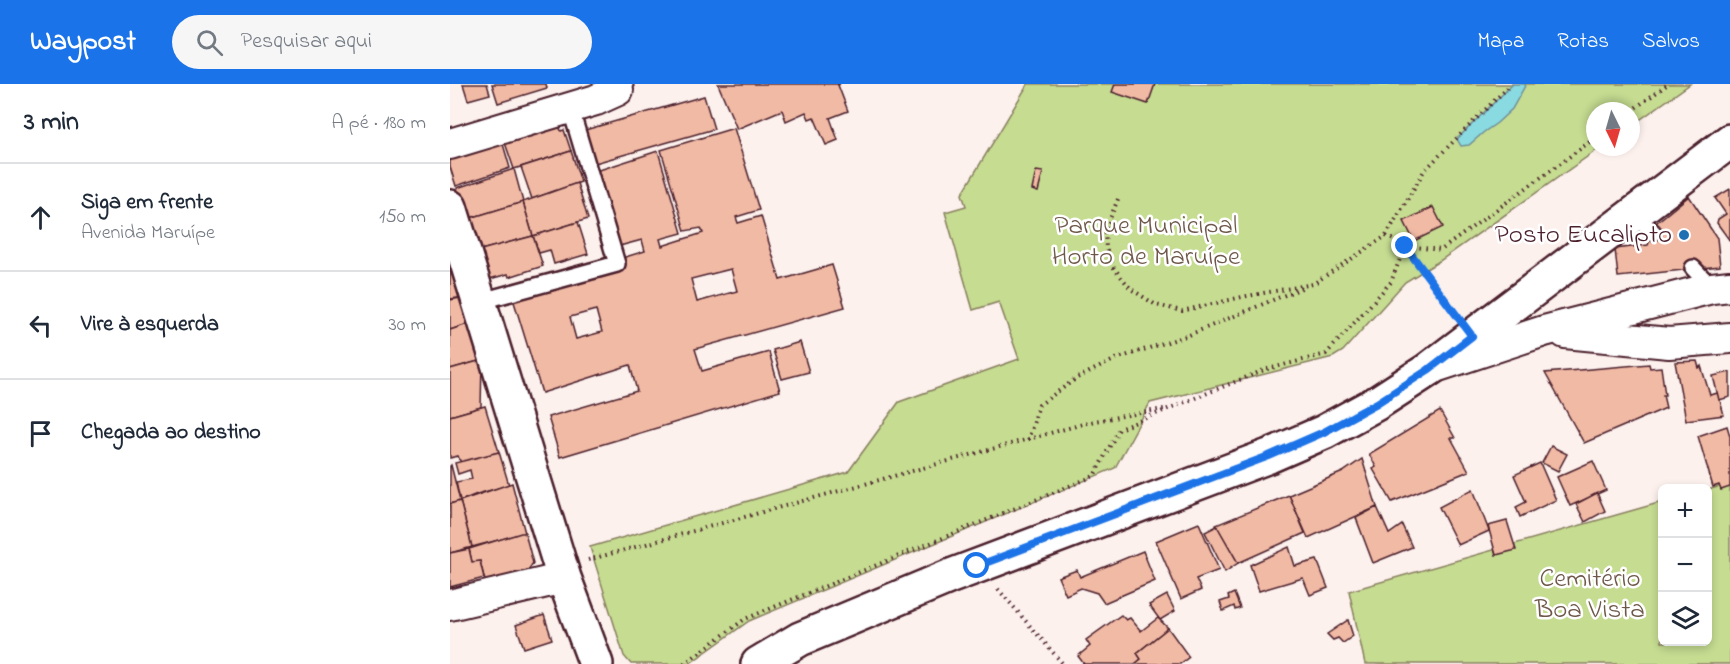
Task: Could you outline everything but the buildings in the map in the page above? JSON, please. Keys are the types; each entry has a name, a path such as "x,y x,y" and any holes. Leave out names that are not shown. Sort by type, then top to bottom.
{"main road":[{"path":"758,664 800,639 977,566 1269,456 1324,432 1377,403 1428,370 1472,336 1643,223 1730,141"},
{"path":"450,207 550,530 574,569 596,664"}],"street":[{"path":"450,144 596,100 621,86"},
{"path":"1428,370 1544,331 1712,281"},
{"path":"1544,331 1669,344 1730,338"},
{"path":"450,605 574,569"}],"lane":[{"path":"478,302 617,264 570,107"}],"path":[{"path":"1028,440 1039,405 1077,378 1116,359 1189,335 1313,284 1386,236 1424,171 1511,84"},
{"path":"1640,104 1668,84"},
{"path":"1386,236 1405,246 1441,250 1586,145"},
{"path":"1118,199 1105,231 1106,249 1114,268 1131,289 1156,305 1182,311 1313,284"},
{"path":"1405,246 1472,336"},
{"path":"684,664 745,620 1094,476 1119,429 1264,370 1326,354 1391,282 1405,246"},
{"path":"574,569 1094,421 1173,407"},
{"path":"977,566 1063,664"}],"green space":[{"name":"Parque Municipal Horto de Maruípe","path":"1028,84 1690,84 1640,120 1640,102 1586,102 1586,156 1588,156 1441,260 1405,282 1343,351 1333,357 1150,403 1115,468 749,621 689,664 631,664 624,656 590,547 848,472 899,402 1019,359 999,302 973,310 945,212 966,206 962,194"},
{"name":"Cemitério Boa Vista","path":"1730,483 1730,664 1365,664 1349,591 1658,503 1658,646 1712,646 1712,489"}],"water":[{"path":"1513,84 1526,84 1512,109 1469,145 1461,146 1457,139"}],"place":[{"name":"Posto Eucalipto","path":"1684,235"}],"route":[{"path":"977,566 1269,456 1324,432 1377,403 1428,370 1472,336 1405,246"}]}
